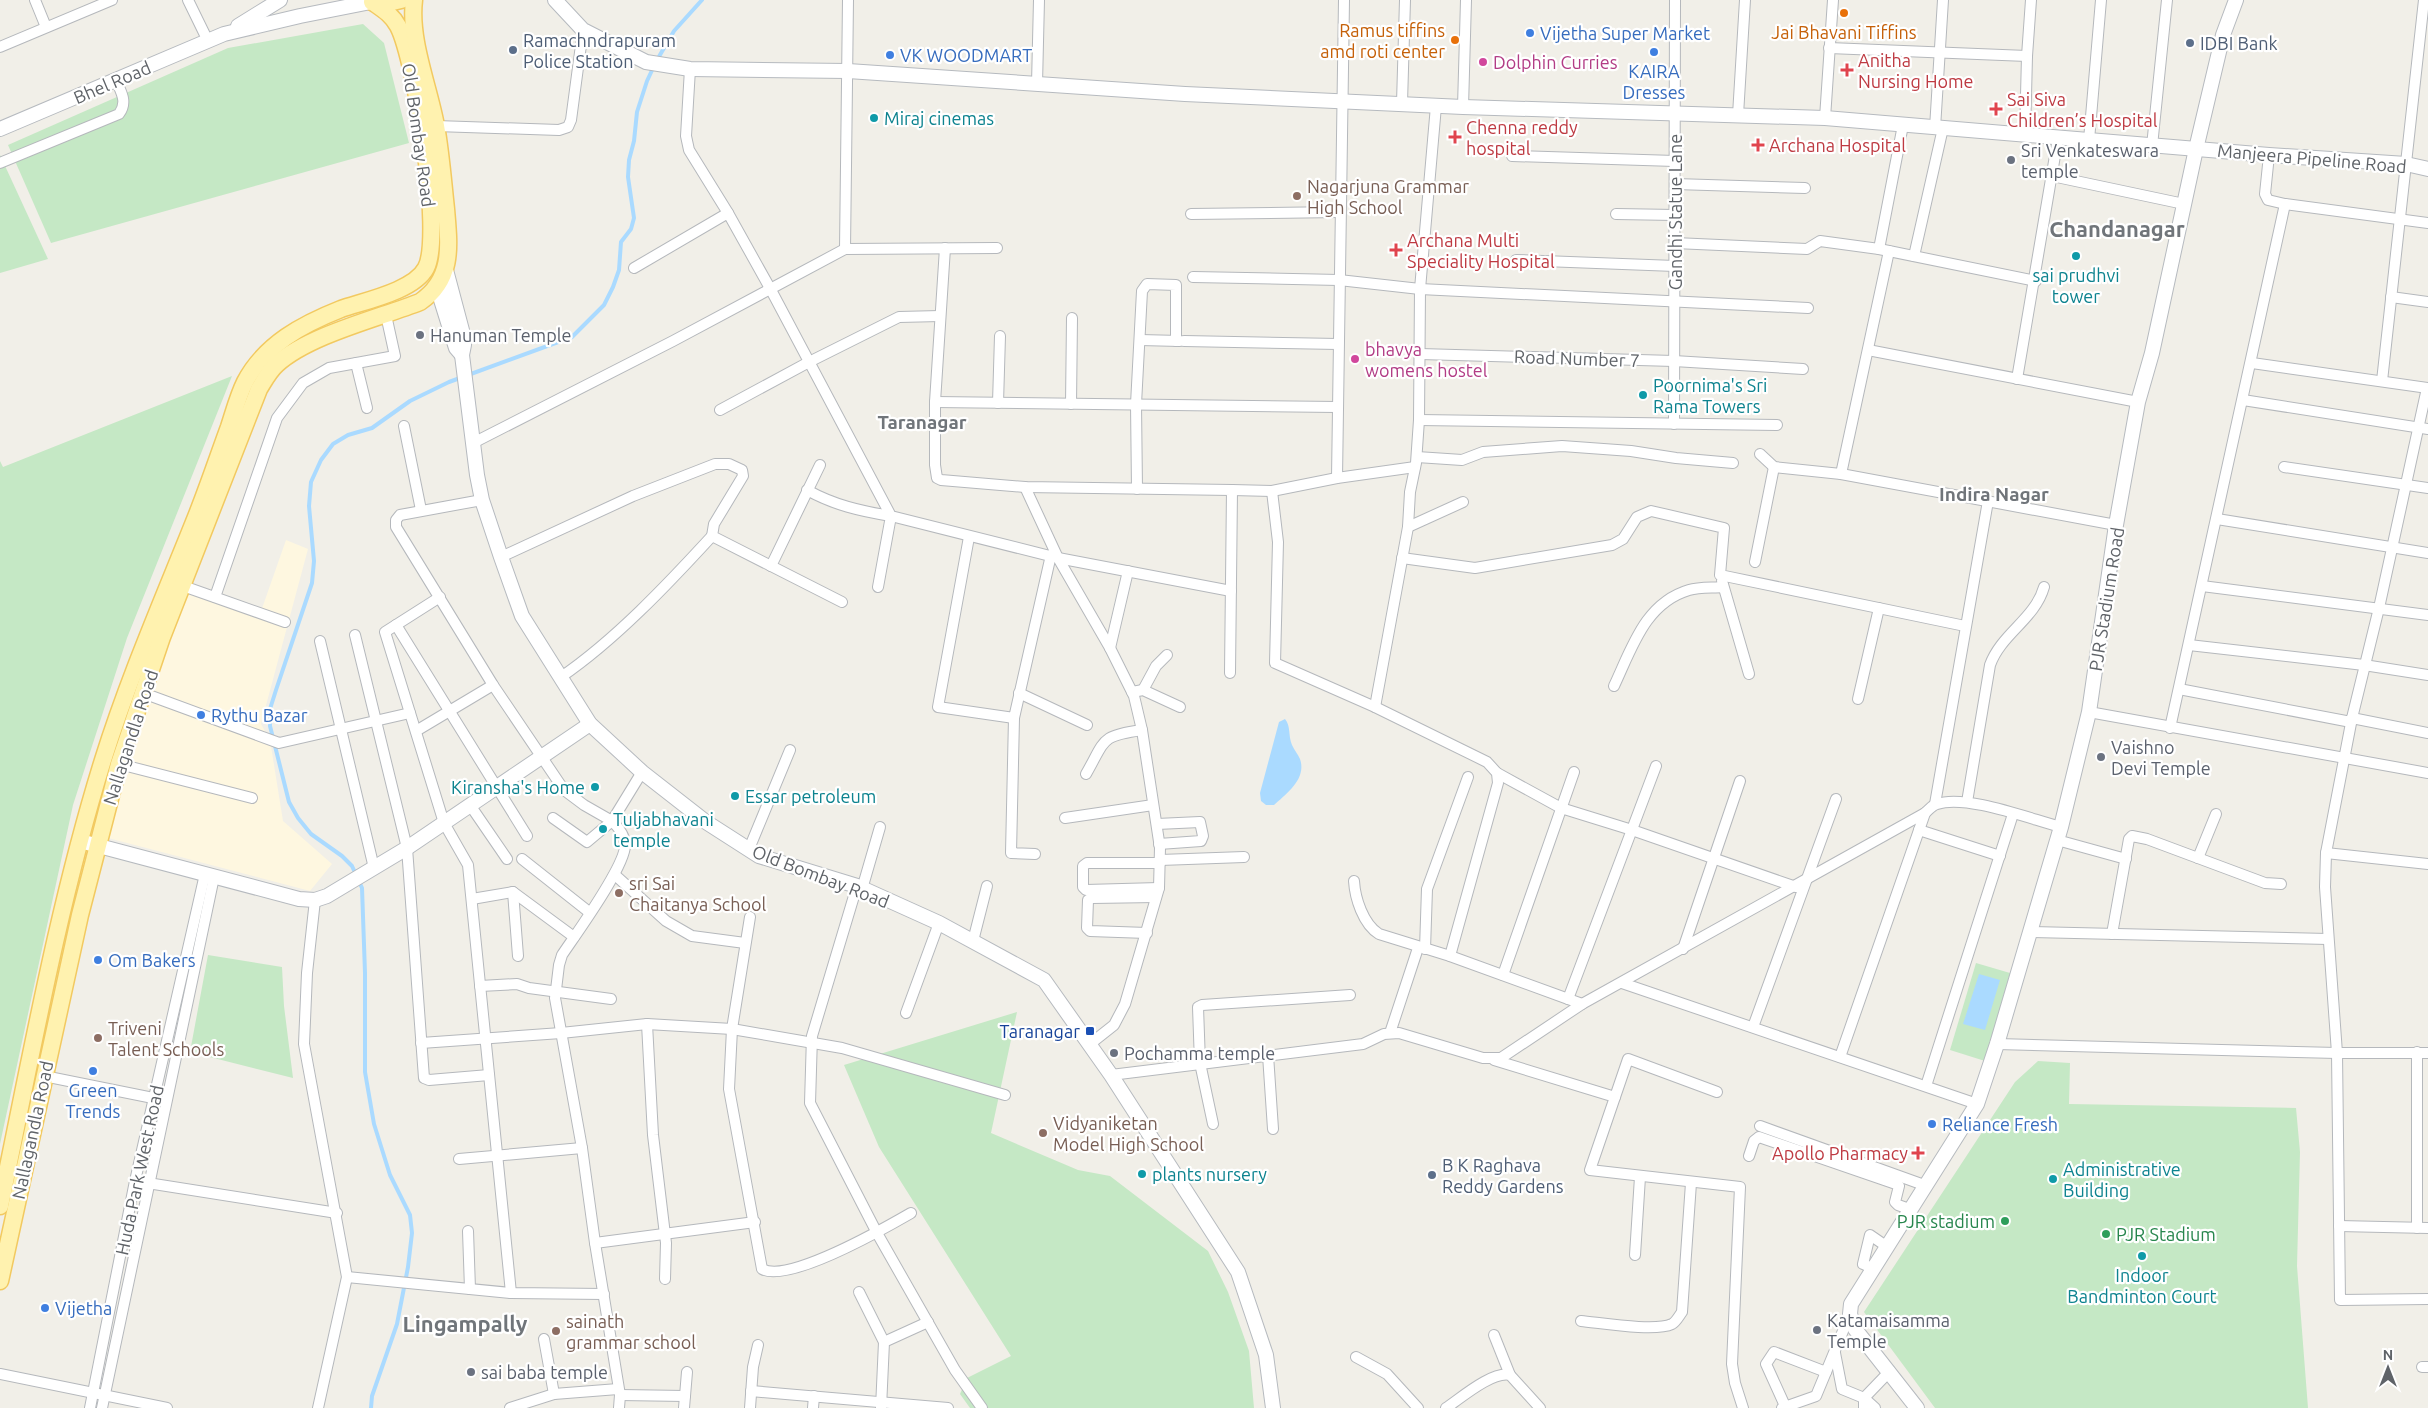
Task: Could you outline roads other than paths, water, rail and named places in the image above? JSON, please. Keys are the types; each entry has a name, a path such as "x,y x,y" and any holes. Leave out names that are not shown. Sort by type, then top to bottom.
{"main road":[{"path":"370,2 384,4 401,0"},
{"name":"Old Bombay Road","path":"414,0 414,26 441,157 448,245 446,270"},
{"name":"Old Bombay Road","path":"370,2 390,14 405,43 422,131 432,230 431,250"},
{"name":"Nallagandla Road","path":"0,1206 62,912 103,760 128,688 199,510 252,385 270,349 310,323 342,309 402,288 426,269 431,250"},
{"path":"437,286 446,270"},
{"name":"Nallagandla Road","path":"0,1282 44,1076 97,845 119,764 252,385 299,349 340,331 420,302 432,294 437,286"}],"street":[{"path":"35,0 46,28"},
{"path":"0,47 112,0"},
{"path":"188,0 208,41"},
{"path":"224,34 280,0"},
{"path":"436,126 559,130 568,127 572,120 583,30 555,0"},
{"path":"845,249 848,0"},
{"path":"1037,84 1039,0"},
{"path":"1337,478 1344,0"},
{"path":"1402,102 1405,0"},
{"path":"1463,107 1466,0"},
{"name":"Gandhi Statue Lane","path":"1674,424 1675,0"},
{"path":"1738,115 1744,0"},
{"path":"1825,118 1832,0"},
{"path":"1914,256 1939,128 1943,0"},
{"path":"2025,135 2027,56 2031,0"},
{"path":"2089,140 2100,0"},
{"path":"2152,146 2166,0"},
{"path":"2223,34 2224,0"},
{"path":"2223,34 2236,0"},
{"path":"2382,381 2424,0"},
{"path":"224,34 370,2"},
{"name":"Manjeera Pipeline Road","path":"583,30 646,62 686,68 848,71 1037,84 1342,101 1402,102 1436,106 1825,118 2152,146 2406,164 2428,169"},
{"name":"Bhel Road","path":"0,130 224,34"},
{"name":"PJR Stadium Road","path":"1850,1314 1850,1304 1977,1104 1997,1044 2059,834 2089,712 2116,525 2138,402 2152,353 2223,34"},
{"path":"1829,48 2027,56"},
{"path":"686,68 686,136 689,150 728,213 891,516 878,587"},
{"path":"0,163 119,114 124,108 124,101 116,80"},
{"path":"1375,707 1408,527 1410,492 1416,462 1419,420 1420,289 1436,106"},
{"path":"1841,474 1868,350 1903,125"},
{"path":"2017,379 2036,281 2058,138"},
{"path":"2269,155 2265,194 2268,200 2285,204 2428,222"},
{"path":"1512,156 1675,162"},
{"path":"2052,176 2184,204"},
{"path":"1675,184 1805,188"},
{"path":"2170,728 2252,363 2285,204"},
{"path":"1191,214 1340,212"},
{"path":"634,268 728,213"},
{"path":"1616,214 1675,215"},
{"path":"1674,243 1807,249 1820,240 1884,250 2036,281"},
{"path":"945,248 935,402 935,465 937,478 942,480 1024,487 1272,490 1416,462 1462,460 1483,452 1562,446 1612,449 1733,463"},
{"path":"473,442 770,290 845,249 997,248"},
{"path":"1516,260 1674,266"},
{"path":"446,270 464,334 462,361"},
{"path":"1193,278 1339,280 1420,289 1808,308"},
{"path":"1137,489 1136,404 1142,291 1144,286 1150,284 1174,284 1177,288 1180,341"},
{"path":"437,286 456,348 462,361"},
{"path":"2391,297 2428,302"},
{"path":"215,597 277,418 303,383 330,368 395,356 386,315"},
{"path":"720,410 898,317 940,316"},
{"path":"1071,404 1072,318"},
{"path":"998,403 1000,336"},
{"path":"1140,340 1338,344"},
{"path":"1868,350 2138,402"},
{"name":"Road Number 7","path":"1420,354 1674,361 1803,369"},
{"name":"Old Bombay Road","path":"462,361 482,500 522,616 590,724 642,772 706,822 759,856 860,887 939,922 1044,980 1111,1075 1238,1272 1266,1355 1273,1408"},
{"path":"356,363 367,408"},
{"path":"2252,363 2428,388 2423,428 2405,485 2379,608 2352,720 2326,852 2322,886 2337,1053 2340,1300 2428,1299"},
{"path":"2243,400 2423,428"},
{"path":"935,402 1337,407"},
{"path":"1419,420 1777,425"},
{"path":"404,426 422,510"},
{"path":"1760,454 1774,466 1841,474 2116,525"},
{"path":"501,556 633,496 715,464 729,464 742,470 743,476 714,524 712,536 663,589 588,659 561,677"},
{"path":"771,566 806,490 820,465"},
{"path":"1755,562 1774,466"},
{"path":"2284,467 2428,488"},
{"path":"1024,487 1055,556 1110,648 1132,692 1142,730 1157,824 1160,862 1157,893 1147,933 1125,1004 1114,1025 1090,1044"},
{"path":"806,490 827,502 848,508 891,516 1055,556 1231,591"},
{"path":"1230,673 1232,490"},
{"path":"1272,490 1278,542 1276,663 1375,707 1487,762 1497,773 1561,808 1632,830 1796,887"},
{"path":"482,500 400,515 396,520 396,527 493,685 564,790 584,805 612,821 621,831 626,844 621,865 590,912 559,965 555,998 582,1148 619,1392 619,1408"},
{"path":"1408,527 1463,502"},
{"path":"1494,1060 1507,1055 1582,1004 1796,887 1925,813 1934,804 1988,502"},
{"path":"1402,558 1476,568 1612,545 1623,539 1637,517 1651,511 1724,528 1720,575 1749,674"},
{"path":"2217,519 2428,553"},
{"path":"712,536 842,602"},
{"path":"969,536 938,707 1014,718"},
{"path":"1035,854 1011,852 1014,718 1055,556"},
{"path":"1110,648 1128,571"},
{"path":"1720,575 1965,626"},
{"path":"183,586 285,622"},
{"path":"2202,586 2428,615"},
{"path":"1614,686 1644,622 1662,602 1690,589 1724,587"},
{"path":"1967,802 1990,665 1995,650 2036,606 2044,587"},
{"path":"440,597 385,632 444,823 468,865 511,1292"},
{"path":"1858,699 1879,608"},
{"path":"396,625 527,836"},
{"path":"355,635 406,848 425,1080 489,1075"},
{"path":"320,641 341,730 370,870"},
{"path":"2189,645 2364,665 2428,675"},
{"path":"1143,690 1156,666 1167,655"},
{"path":"416,731 493,685"},
{"path":"2179,689 2428,733"},
{"path":"1132,692 1143,690 1180,707"},
{"path":"143,693 279,743 286,743 410,713"},
{"path":"1019,693 1087,725"},
{"path":"2089,712 2428,773"},
{"path":"80,841 299,899 315,900 327,896 406,848 590,724"},
{"path":"1086,774 1106,739 1115,734 1142,730"},
{"path":"749,850 790,750"},
{"path":"119,764 252,798"},
{"path":"1568,999 1656,766"},
{"path":"553,818 587,842 612,821 642,772"},
{"path":"1503,975 1574,772"},
{"path":"1450,956 1498,783 1497,773"},
{"path":"1390,1033 1422,949 1428,889 1468,777"},
{"path":"1683,949 1740,782"},
{"path":"1753,1027 1836,799"},
{"path":"1934,804 1967,802 2013,814 2059,834 2126,859"},
{"path":"470,805 507,859"},
{"path":"1065,818 1153,806"},
{"path":"1840,1057 1925,813"},
{"path":"1926,1086 2013,814"},
{"path":"2198,858 2216,814"},
{"path":"1157,824 1200,822 1202,825 1201,841 1159,844"},
{"path":"880,827 816,1023 810,1103 877,1233 955,1370 982,1408"},
{"path":"1919,830 2000,856"},
{"path":"2112,934 2129,839 2132,836 2136,835 2265,883 2281,884"},
{"path":"2326,852 2428,864"},
{"path":"1157,893 1086,890 1083,887 1083,866 1087,863 1160,862 1244,857"},
{"path":"522,859 590,912"},
{"name":"Huda Park West Road","path":"90,1408 134,1181 210,875"},
{"name":"Huda Park West Road","path":"102,1408 168,1101 210,875"},
{"path":"615,875 666,921 692,936 745,943"},
{"path":"1354,881 1359,905 1374,932 1422,949 1450,956 1582,1004"},
{"path":"973,941 987,886"},
{"path":"472,899 513,892 574,938"},
{"path":"513,892 518,956"},
{"path":"1147,933 1090,931 1088,928 1088,900 1092,898 1157,893"},
{"path":"315,900 307,973 304,1044 348,1277 318,1408"},
{"path":"750,918 732,1030 729,1089 755,1222 762,1269 774,1273 786,1271 828,1256 877,1233 912,1213"},
{"path":"906,1013 939,922"},
{"path":"2029,932 2328,939"},
{"path":"1622,983 1977,1104"},
{"path":"480,986 517,984 529,988 556,990 611,999"},
{"path":"1212,1124 1200,1063 1198,1012 1202,1005 1350,995"},
{"path":"421,1043 561,1034 647,1024 732,1030 842,1048 1005,1095"},
{"path":"647,1024 653,1135 667,1260 665,1279"},
{"path":"1111,1075 1363,1044 1390,1033 1399,1033 1615,1097"},
{"path":"1997,1044 2337,1053 2428,1052"},
{"path":"2417,1052 2417,1228"},
{"path":"1268,1055 1273,1129"},
{"path":"1717,1092 1628,1059 1590,1170 1691,1183 1740,1187 1732,1364 1734,1383 1744,1408"},
{"path":"44,1076 168,1101"},
{"path":"1760,1126 1924,1185"},
{"path":"1749,1156 1754,1141 1759,1137 1896,1184 1899,1186 1899,1190 1895,1202 1909,1209"},
{"path":"459,1159 582,1148"},
{"path":"1635,1255 1640,1176"},
{"path":"134,1181 337,1214"},
{"path":"1581,1321 1662,1326 1673,1323 1682,1312 1691,1183"},
{"path":"595,1243 755,1222"},
{"path":"2339,1226 2428,1228"},
{"path":"468,1231 470,1289"},
{"path":"1872,1268 1863,1264 1870,1236 1886,1246"},
{"path":"348,1277 511,1292 604,1294"},
{"path":"859,1292 884,1342 881,1405"},
{"path":"1826,1372 1774,1352 1766,1364 1785,1408 1816,1396 1835,1353 1850,1314"},
{"path":"1850,1314 1855,1329 1890,1371 1916,1408"},
{"path":"884,1342 928,1322"},
{"path":"1494,1335 1510,1376 1540,1408"},
{"path":"544,1339 554,1394"},
{"path":"750,1408 753,1367 758,1345"},
{"path":"1835,1353 1842,1389 1875,1408"},
{"path":"1356,1357 1387,1374 1418,1408"},
{"path":"1864,1403 1890,1371"},
{"path":"684,1408 687,1372"},
{"path":"0,1374 168,1408"},
{"path":"1446,1408 1497,1375 1510,1376"},
{"path":"751,1391 814,1396 881,1405 948,1408"},
{"path":"510,1408 554,1394 619,1392 685,1396"},
{"path":"813,1408 814,1396"}],"water":[{"path":"1285,719 1292,745 1300,759 1301,773 1294,785 1284,796 1274,805 1266,805 1261,801 1260,793 1279,722"},
{"path":"1979,974 2000,980 1985,1030 1963,1024"}],"waterway":[{"path":"657,60 674,31 702,0"},
{"path":"371,1408 372,1396 397,1324 408,1267 412,1233 410,1215 390,1175 374,1124 365,1072 365,973 362,888 352,866 342,856 311,834 298,818 289,802 270,726 270,709 312,583 314,561 309,506 311,482 321,460 333,444 348,435 372,428 410,401 449,382 572,337 604,305 619,270 621,242 631,229 634,218 628,177 629,160 634,141 637,112 654,66"}],"place":[{"name":"Jai Bhavani Tiffins","path":"1844,13"},
{"name":"Vijetha Super Market","path":"1530,33"},
{"name":"Ramus tiffins amd roti center","path":"1455,40"},
{"name":"IDBI Bank","path":"2190,43"},
{"name":"Ramachndrapuram Police Station","path":"513,50"},
{"name":"KAIRA Dresses","path":"1654,52"},
{"name":"VK WOODMART","path":"890,55"},
{"name":"Dolphin Curries","path":"1483,62"},
{"name":"Anitha Nursing Home","path":"1847,70"},
{"name":"Sai Siva Children’s Hospital","path":"1996,109"},
{"name":"Miraj cinemas","path":"874,118"},
{"name":"Chenna reddy hospital","path":"1455,137"},
{"name":"Archana Hospital","path":"1758,145"},
{"name":"Sri Venkateswara temple","path":"2011,160"},
{"name":"Nagarjuna Grammar High School","path":"1297,196"},
{"name":"Archana Multi Speciality Hospital","path":"1396,250"},
{"name":"sai prudhvi tower","path":"2076,256"},
{"name":"Hanuman Temple","path":"420,335"},
{"name":"bhavya womens hostel","path":"1355,359"},
{"name":"Poornima's Sri Rama Towers","path":"1643,395"},
{"name":"Rythu Bazar","path":"201,715"},
{"name":"Vaishno Devi Temple","path":"2101,757"},
{"name":"Kiransha's Home","path":"595,787"},
{"name":"Essar petroleum","path":"735,796"},
{"name":"Tuljabhavani temple","path":"603,829"},
{"name":"sri Sai Chaitanya School","path":"619,893"},
{"name":"Om Bakers","path":"98,960"},
{"name":"Taranagar","path":"1090,1031"},
{"name":"Triveni Talent Schools","path":"98,1038"},
{"name":"Pochamma temple","path":"1114,1053"},
{"name":"Green Trends","path":"93,1071"},
{"name":"Reliance Fresh","path":"1932,1124"},
{"name":"Vidyaniketan Model High School","path":"1043,1133"},
{"name":"Apollo Pharmacy","path":"1918,1153"},
{"name":"plants nursery","path":"1142,1174"},
{"name":"B K Raghava Reddy Gardens","path":"1432,1175"},
{"name":"Administrative Building","path":"2053,1179"},
{"name":"PJR stadium","path":"2005,1221"},
{"name":"PJR Stadium","path":"2106,1234"},
{"name":"Indoor Bandminton Court","path":"2142,1256"},
{"name":"Vijetha","path":"45,1308"},
{"name":"Katamaisamma Temple","path":"1817,1330"},
{"name":"sainath grammar school","path":"556,1331"},
{"name":"sai baba temple","path":"471,1372"}],"district":[{"name":"Chandanagar","path":"2117,228"},
{"name":"Taranagar","path":"922,422"},
{"name":"Indira Nagar","path":"1994,494"},
{"name":"Lingampally","path":"465,1323"}]}
